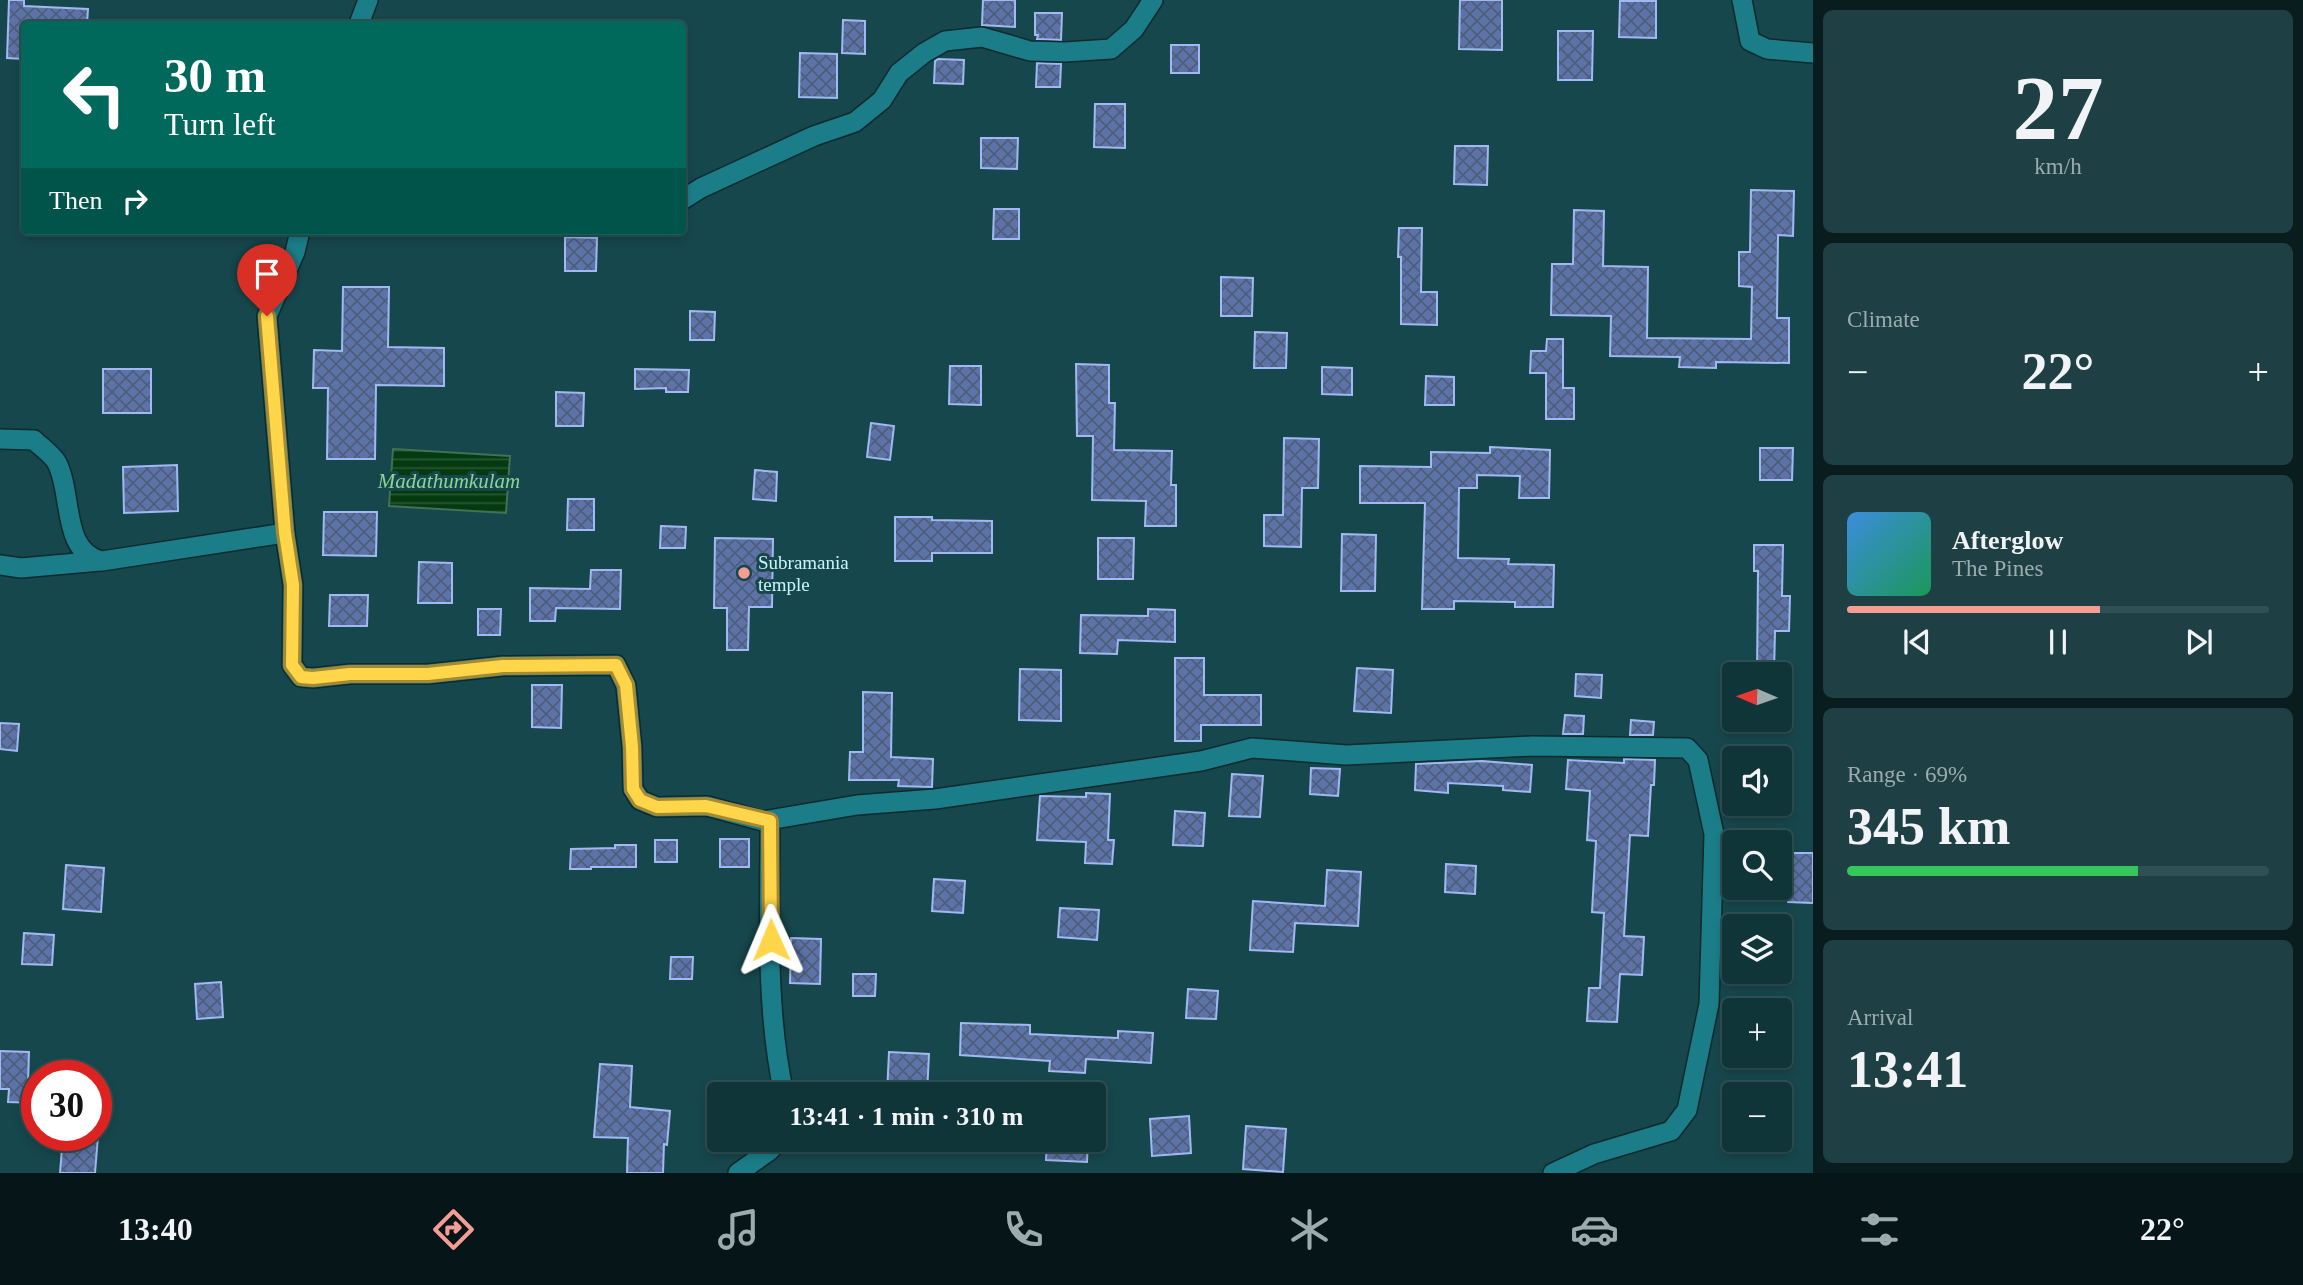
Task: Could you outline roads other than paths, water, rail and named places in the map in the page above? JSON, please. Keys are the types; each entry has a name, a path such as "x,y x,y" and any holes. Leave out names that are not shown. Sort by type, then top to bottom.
{"street":[{"path":"360,21 368,0"},
{"path":"686,197 814,136 855,122 882,100 899,73 924,53 945,41 982,37 1030,51 1111,49 1134,29 1153,0"},
{"path":"1742,0 1750,41 1767,49 1813,53"},
{"path":"299,235 295,252 267,316 285,533 293,585 292,665 301,677 428,674 503,666 616,665 626,685 633,789 640,800 657,807 706,806 770,821 857,805 935,799 1201,761 1252,748 1346,755 1532,746 1687,748 1698,760 1714,834 1709,1004 1687,1110 1671,1131 1594,1154 1553,1173"},
{"path":"0,439 34,440 57,463 78,547 90,559 102,561"},
{"path":"0,565 21,568 102,561 285,533"},
{"path":"770,821 773,1014 781,1082"},
{"path":"738,1173 768,1152"}],"water":[{"name":"Madathumkulam","path":"393,449 510,456 506,513 389,506"}],"place":[{"name":"Subramania temple","path":"744,573"}]}
